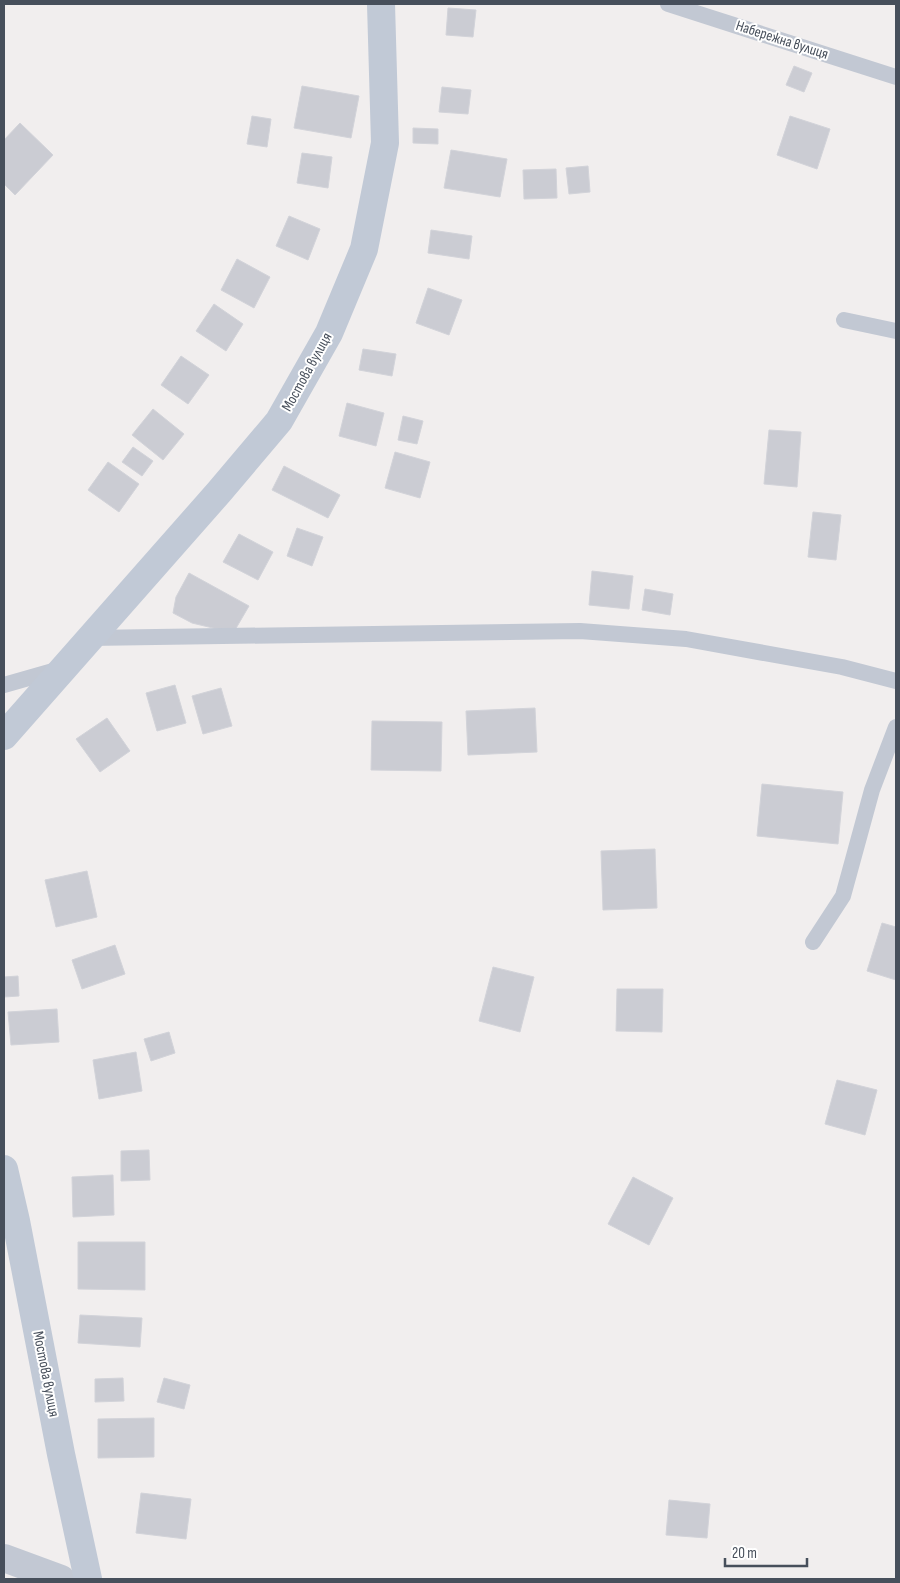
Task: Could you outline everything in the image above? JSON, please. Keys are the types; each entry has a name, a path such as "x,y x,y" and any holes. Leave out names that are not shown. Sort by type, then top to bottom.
{"street":[{"name":"Мостова вулиця","path":"4,736 220,492 279,421 329,333 364,250 385,142 381,4"},
{"name":"Мостова вулиця","path":"4,1169 88,1579"},
{"path":"4,1558 61,1579"}],"lane":[{"name":"Набережна вулиця","path":"668,4 896,77"},
{"path":"844,320 896,331"},
{"path":"89,638 580,631 686,639 842,667 896,681"},
{"path":"4,685 64,667"},
{"path":"813,942 843,896 872,790 896,727"}],"building":[{"path":"448,8 476,10 473,37 446,35"},
{"path":"794,66 812,73 804,92 786,85"},
{"path":"302,86 359,96 351,138 294,128"},
{"path":"442,87 471,90 468,114 439,112"},
{"path":"252,116 271,119 267,147 247,144"},
{"path":"790,116 830,129 817,169 777,155"},
{"path":"20,123 53,155 15,195 4,184 4,140"},
{"path":"413,128 438,129 438,144 413,143"},
{"path":"451,150 507,159 500,197 444,188"},
{"path":"302,153 332,157 328,188 297,183"},
{"path":"588,166 590,192 569,194 566,168"},
{"path":"556,169 557,198 524,199 523,170"},
{"path":"289,216 320,229 308,260 276,246"},
{"path":"431,230 472,236 469,259 428,253"},
{"path":"237,259 270,277 254,308 221,290"},
{"path":"428,288 462,300 449,335 416,323"},
{"path":"214,304 243,324 226,351 196,331"},
{"path":"363,349 396,354 392,376 359,370"},
{"path":"181,356 209,375 188,404 161,385"},
{"path":"347,403 384,413 376,446 339,436"},
{"path":"153,409 184,434 163,460 132,435"},
{"path":"403,416 423,421 417,444 398,440"},
{"path":"769,430 801,432 797,487 764,484"},
{"path":"133,447 153,461 142,476 122,462"},
{"path":"395,452 430,462 420,498 385,488"},
{"path":"108,462 139,484 119,512 88,490"},
{"path":"284,466 340,495 328,518 272,490"},
{"path":"813,512 841,515 836,560 808,557"},
{"path":"297,528 323,537 312,566 287,556"},
{"path":"239,534 273,552 258,580 223,562"},
{"path":"592,571 633,576 629,609 589,605"},
{"path":"189,573 249,606 235,630 221,630 192,623 173,613 176,597"},
{"path":"645,589 673,594 670,615 642,610"},
{"path":"175,685 186,723 157,731 146,693"},
{"path":"221,688 232,726 203,734 192,696"},
{"path":"535,708 537,752 468,755 466,711"},
{"path":"107,718 130,751 100,772 76,739"},
{"path":"372,721 442,722 441,771 371,770"},
{"path":"762,784 843,792 838,844 757,836"},
{"path":"655,849 657,908 603,910 601,851"},
{"path":"87,871 97,917 56,927 45,880"},
{"path":"882,923 896,927 896,980 867,971"},
{"path":"115,945 125,974 82,989 72,960"},
{"path":"493,967 534,977 520,1032 479,1021"},
{"path":"18,976 19,996 4,997 4,977"},
{"path":"617,989 663,989 662,1032 616,1031"},
{"path":"57,1009 59,1042 11,1045 8,1012"},
{"path":"169,1032 175,1053 151,1061 144,1039"},
{"path":"136,1052 142,1091 99,1099 93,1060"},
{"path":"837,1080 877,1090 865,1135 825,1124"},
{"path":"149,1150 150,1180 121,1181 121,1151"},
{"path":"113,1175 114,1215 73,1217 72,1177"},
{"path":"633,1177 673,1198 649,1245 608,1224"},
{"path":"78,1242 145,1242 145,1290 78,1289"},
{"path":"80,1315 142,1318 140,1347 78,1343"},
{"path":"123,1378 124,1401 95,1402 95,1379"},
{"path":"164,1378 190,1385 184,1409 157,1402"},
{"path":"154,1418 154,1457 98,1458 98,1419"},
{"path":"141,1493 191,1499 186,1539 136,1533"},
{"path":"669,1500 710,1504 707,1538 666,1535"}]}
